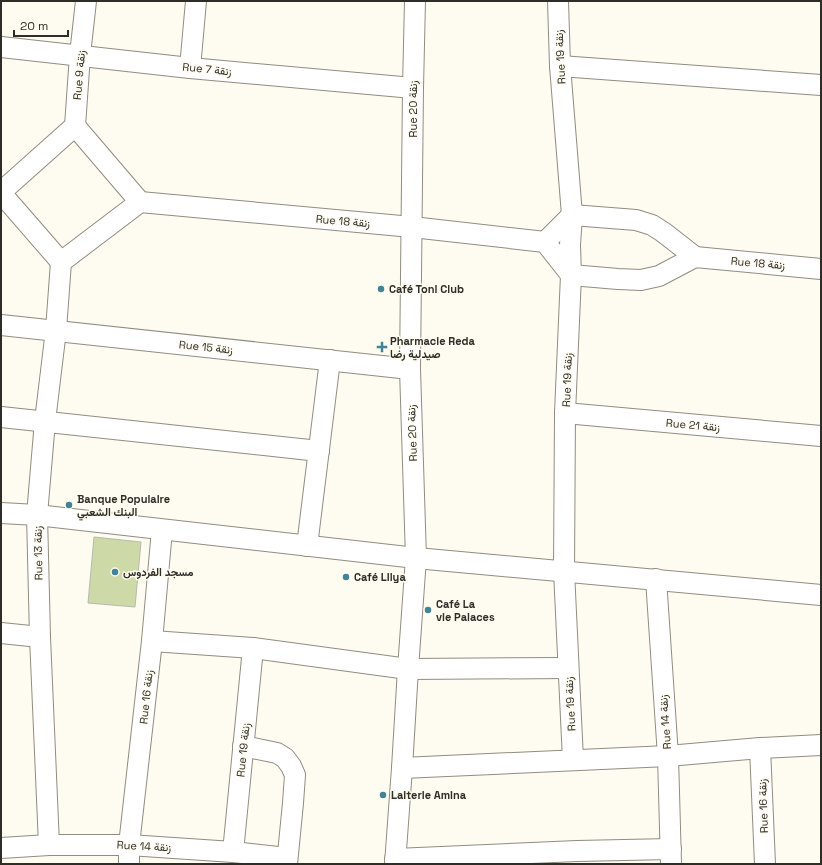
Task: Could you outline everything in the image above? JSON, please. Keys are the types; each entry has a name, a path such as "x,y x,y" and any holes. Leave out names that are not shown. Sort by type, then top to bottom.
{"street":[{"name":"Rue 9 زنقة","path":"75,126 80,55 86,1"},
{"path":"190,68 196,1"},
{"name":"Rue 20 زنقة","path":"395,861 416,558 410,369 415,1"},
{"name":"Rue 19 زنقة","path":"558,1 560,66 572,215 565,413 564,571 573,760"},
{"name":"Rue 7 زنقة","path":"1,47 190,68 413,88"},
{"path":"560,66 821,85"},
{"path":"75,126 140,202 61,262 1,192 75,126"},
{"name":"Rue 18 زنقة","path":"140,202 412,227 545,242"},
{"path":"572,215 636,220 652,225 695,257 659,276 641,280 571,275 545,242 572,215"},
{"name":"Rue 18 زنقة","path":"695,257 821,269"},
{"name":"Rue 13 زنقة","path":"49,845 40,637 37,515 44,421 56,330 61,262"},
{"name":"Rue 15 زنقة","path":"1,325 410,369"},
{"path":"307,546 330,360"},
{"name":"Rue 21 زنقة","path":"565,413 821,436"},
{"path":"1,417 319,451"},
{"path":"1,513 37,515 416,558 821,595"},
{"name":"Rue 16 زنقة","path":"129,864 129,844 152,641 162,530"},
{"name":"Rue 14 زنقة","path":"656,579 668,756 671,856"},
{"path":"1,633 40,637"},
{"path":"152,641 252,648 408,670 568,668"},
{"name":"Rue 19 زنقة","path":"233,852 252,648"},
{"path":"402,768 668,756 760,748 821,745"},
{"path":"243,746 277,753 285,758 295,775 287,861"},
{"name":"Rue 16 زنقة","path":"760,748 765,864"},
{"name":"Rue 14 زنقة","path":"1,848 49,845 129,844 233,852 287,861"},
{"path":"395,861 671,856"}],"building":[{"path":"94,537 141,542 135,607 88,603"}],"place":[{"name":"Café Toni Club","path":"381,289"},
{"name":"Pharmacie Reda صيدلية رضا","path":"382,347"},
{"name":"Banque Populaire البنك الشعبي","path":"69,505"},
{"name":"مسجد الفردوس","path":"115,572"},
{"name":"Café Lilya","path":"346,577"},
{"name":"Café La vie Palaces","path":"428,610"},
{"name":"Laiterie Amina","path":"383,795"}]}
